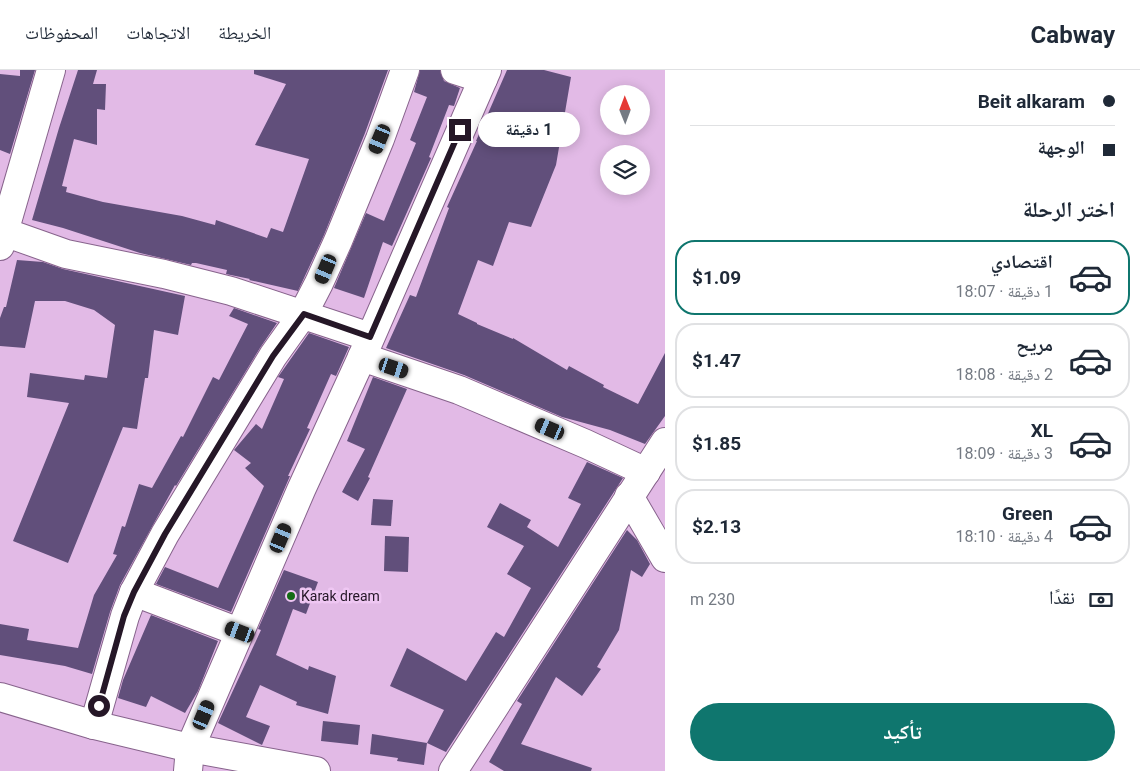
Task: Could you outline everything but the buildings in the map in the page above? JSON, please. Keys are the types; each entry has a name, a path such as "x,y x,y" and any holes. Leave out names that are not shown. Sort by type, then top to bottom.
{"street":[{"path":"51,70 2,239 164,274 231,291 304,314 366,347 459,390 586,444 646,472"},
{"path":"94,725 124,616 134,592 165,534 273,356 304,314 320,283 342,231 380,139 405,70"},
{"path":"189,760 240,632 301,490 366,347 485,74 455,70"},
{"path":"453,771 665,442"},
{"path":"630,496 665,558"},
{"path":"134,592 240,632"},
{"path":"0,697 94,725 189,760 316,771"}],"place":[{"name":"Karak dream","path":"291,596"}],"route":[{"path":"99,706 124,616 134,592 165,534 273,356 304,314 370,337 460,130"}]}
